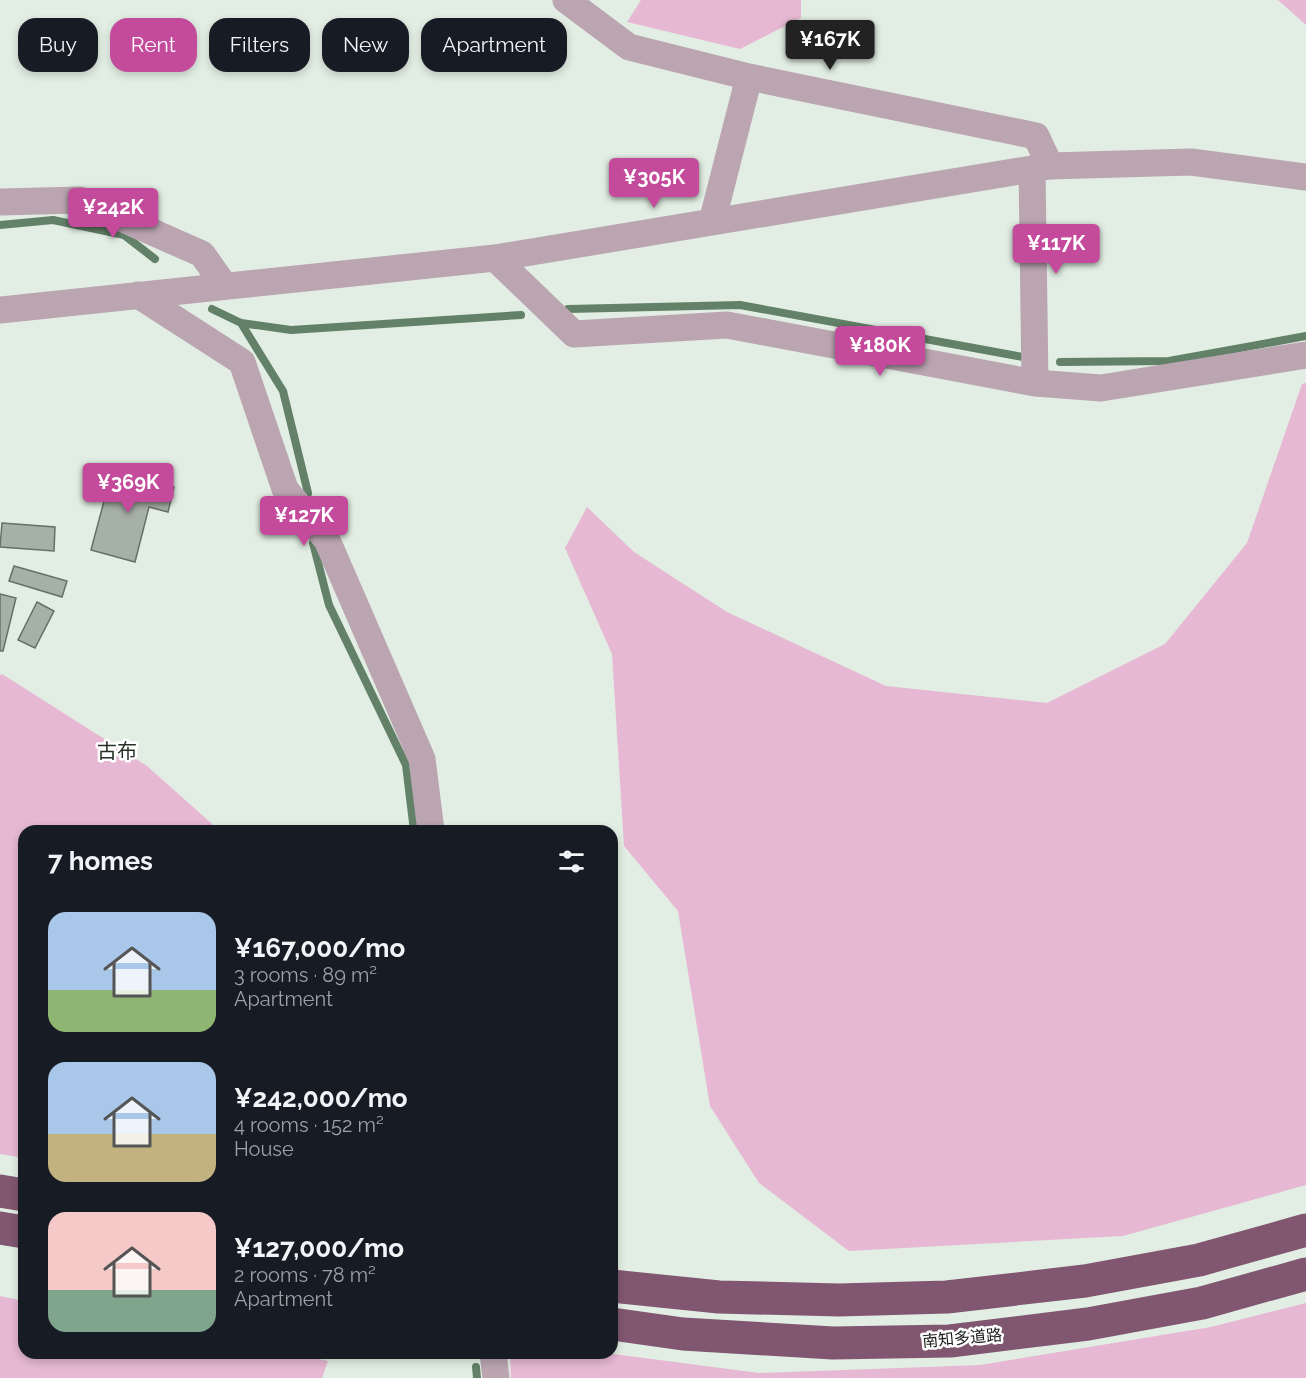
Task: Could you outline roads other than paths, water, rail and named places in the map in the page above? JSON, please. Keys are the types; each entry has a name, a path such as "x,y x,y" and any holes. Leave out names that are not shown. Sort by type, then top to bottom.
{"highway":[{"path":"0,1191 18,1194"},
{"path":"0,1228 18,1231"},
{"path":"618,1287 719,1297 839,1300 947,1297 1096,1279 1199,1260 1306,1230"},
{"name":"南知多道路","path":"618,1325 683,1334 833,1343 950,1341 1100,1322 1202,1303 1306,1274"}],"street":[{"path":"566,0 629,47 749,77 1036,136 1041,167 1035,383"},
{"path":"712,222 749,77"},
{"path":"0,310 495,258 1041,167 1191,162 1306,177"},
{"path":"0,202 80,200 202,254 224,285"},
{"path":"495,258 574,334 728,325 1035,383 1101,388 1306,355"},
{"path":"138,295 242,362 285,489 327,540 422,759 430,825"},
{"path":"494,1359 496,1378"}],"waterway":[{"path":"0,225 53,220 124,235 155,259"},
{"path":"568,309 740,305 1023,357"},
{"path":"212,309 241,323 291,330 521,315"},
{"path":"241,323 283,391 308,493"},
{"path":"1060,362 1169,361 1306,336"},
{"path":"313,543 329,605 406,765 413,825"},
{"path":"476,1367 477,1378"}],"district":[{"name":"古布","path":"117,751"}]}
